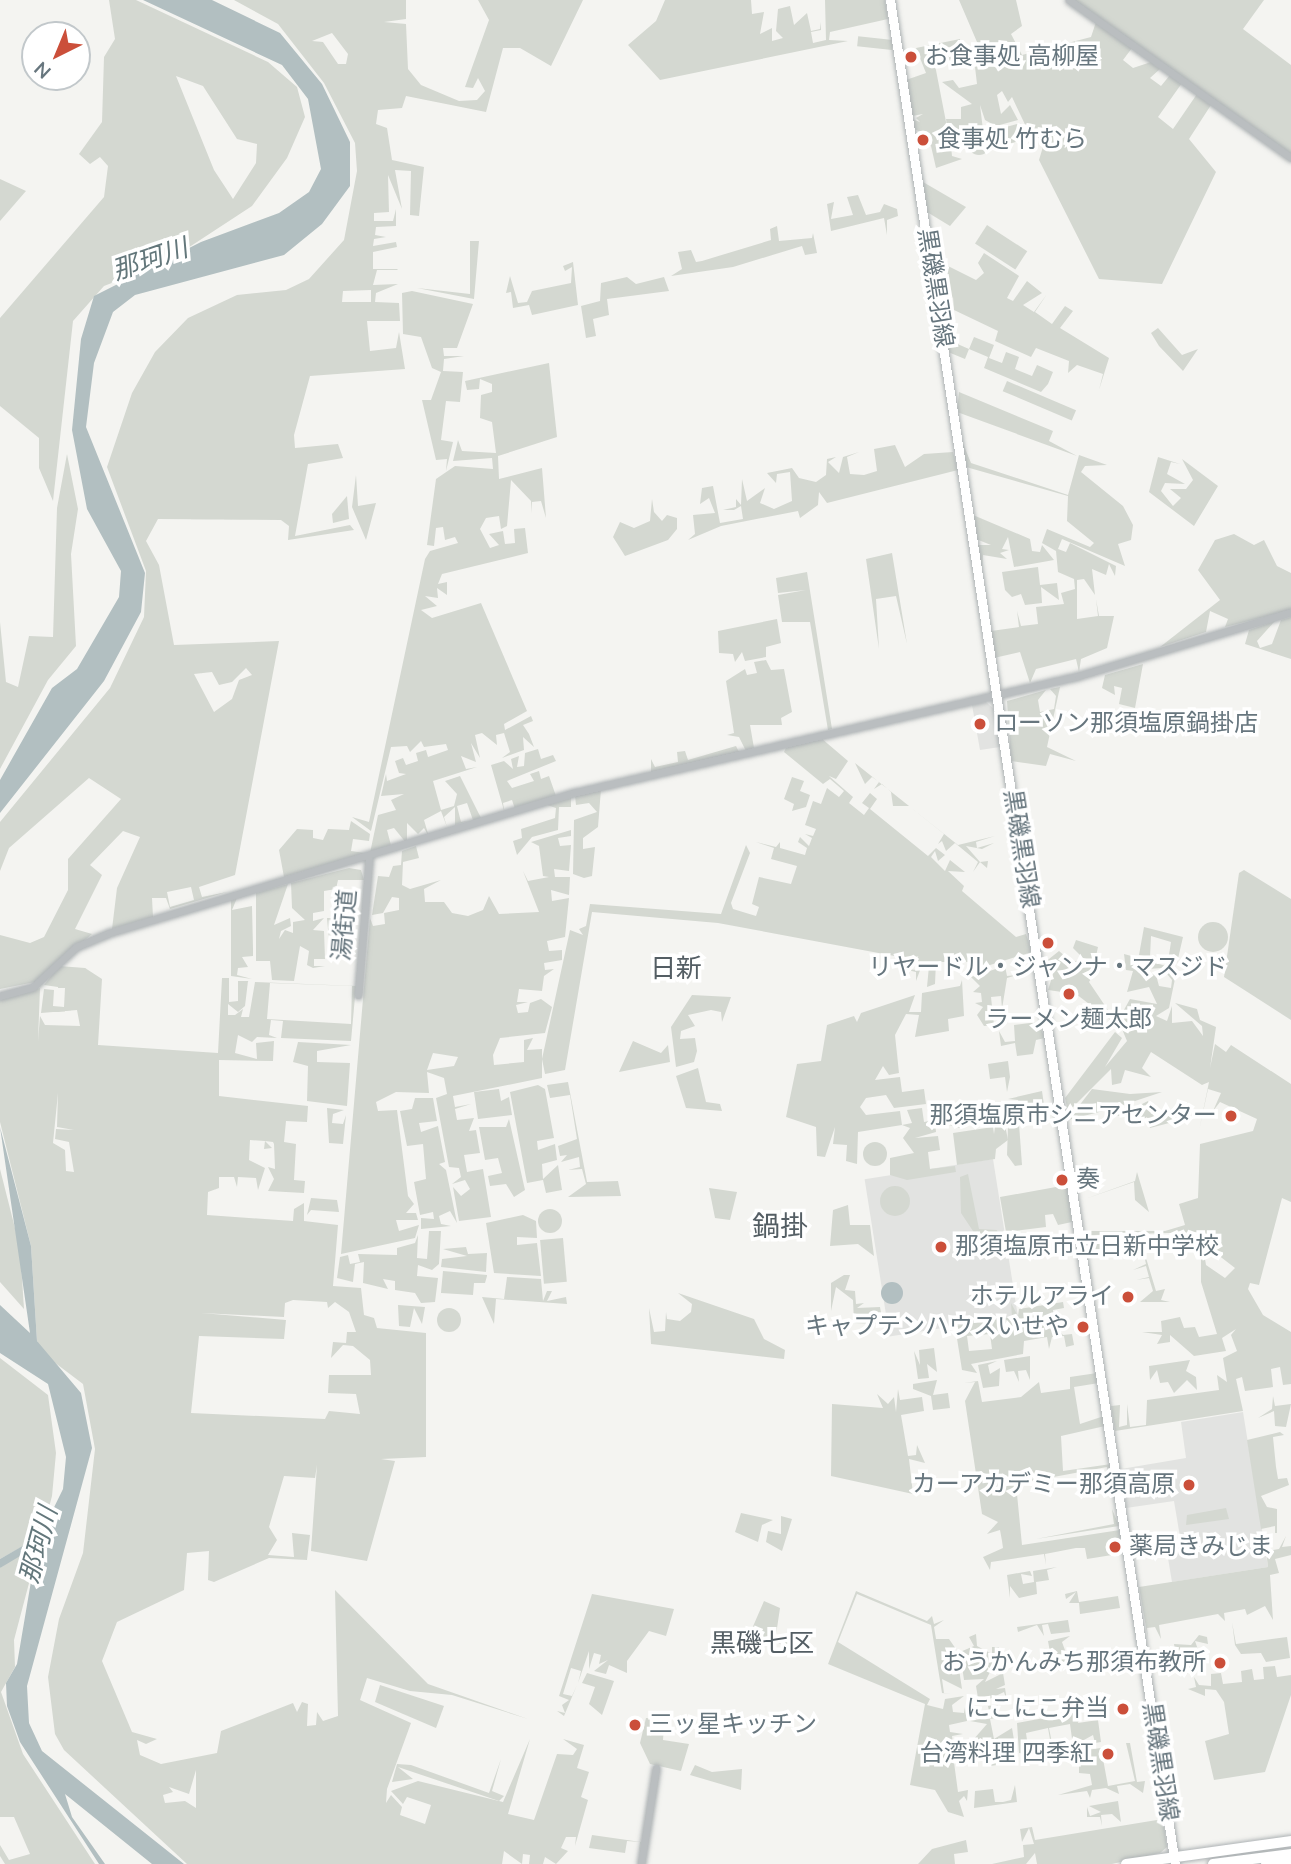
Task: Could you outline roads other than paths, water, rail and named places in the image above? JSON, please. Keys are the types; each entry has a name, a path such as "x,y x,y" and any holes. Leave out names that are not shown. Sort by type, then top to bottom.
{"highway":[{"path":"1126,1864 1291,1841"},
{"path":"1213,1864 1291,1854"},
{"path":"1266,1864 1291,1861"}],"main road":[{"name":"黒磯黒羽線","path":"890,0 1174,1859"}],"street":[{"path":"1069,0 1291,158"},
{"path":"0,996 33,987 76,947 109,933 369,858 587,790 997,694 1291,612"},
{"name":"湯街道","path":"358,995 369,858"},
{"path":"641,1864 656,1768"}],"water":[{"path":"143,0 212,0 280,33 322,84 350,142 350,186 322,224 284,255 135,295 113,312 94,363 86,427 145,573 141,612 104,681 0,813 0,780 52,688 77,669 119,597 121,571 87,509 72,430 81,339 94,296 201,242 279,213 309,192 321,169 308,99 282,65"},
{"name":"那珂川","path":"0,1127 31,1246 37,1341 81,1393 92,1448 27,1686 29,1723 42,1751 184,1864 152,1864 65,1794 72,1817 105,1864 99,1864 20,1742 7,1706 6,1683 17,1664 37,1546 0,1568 0,1559 40,1536 63,1489 66,1457 48,1384 0,1353 0,1305 30,1333"},
{"path":"892,1282 900,1285 903,1293 900,1301 892,1304 884,1301 881,1293 884,1285"}],"place":[{"name":"お食事処 高柳屋","path":"911,57"},
{"name":"食事処 竹むら","path":"923,140"},
{"name":"ローソン那須塩原鍋掛店","path":"980,724"},
{"name":"リヤードル・ジャンナ・マスジド","path":"1048,943"},
{"name":"ラーメン麺太郎","path":"1069,994"},
{"name":"那須塩原市シニアセンター","path":"1231,1116"},
{"name":"奏","path":"1062,1180"},
{"name":"那須塩原市立日新中学校","path":"941,1247"},
{"name":"ホテルアライ","path":"1128,1297"},
{"name":"キャプテンハウスいせや","path":"1083,1327"},
{"name":"カーアカデミー那須高原","path":"1189,1485"},
{"name":"薬局きみじま","path":"1115,1547"},
{"name":"おうかんみち那須布教所","path":"1220,1663"},
{"name":"にこにこ弁当","path":"1123,1709"},
{"name":"三ッ星キッチン","path":"635,1725"},
{"name":"台湾料理 四季紅","path":"1108,1754"}],"district":[{"name":"日新","path":"676,969"},
{"name":"鍋掛","path":"780,1227"},
{"name":"黒磯七区","path":"762,1644"}]}
